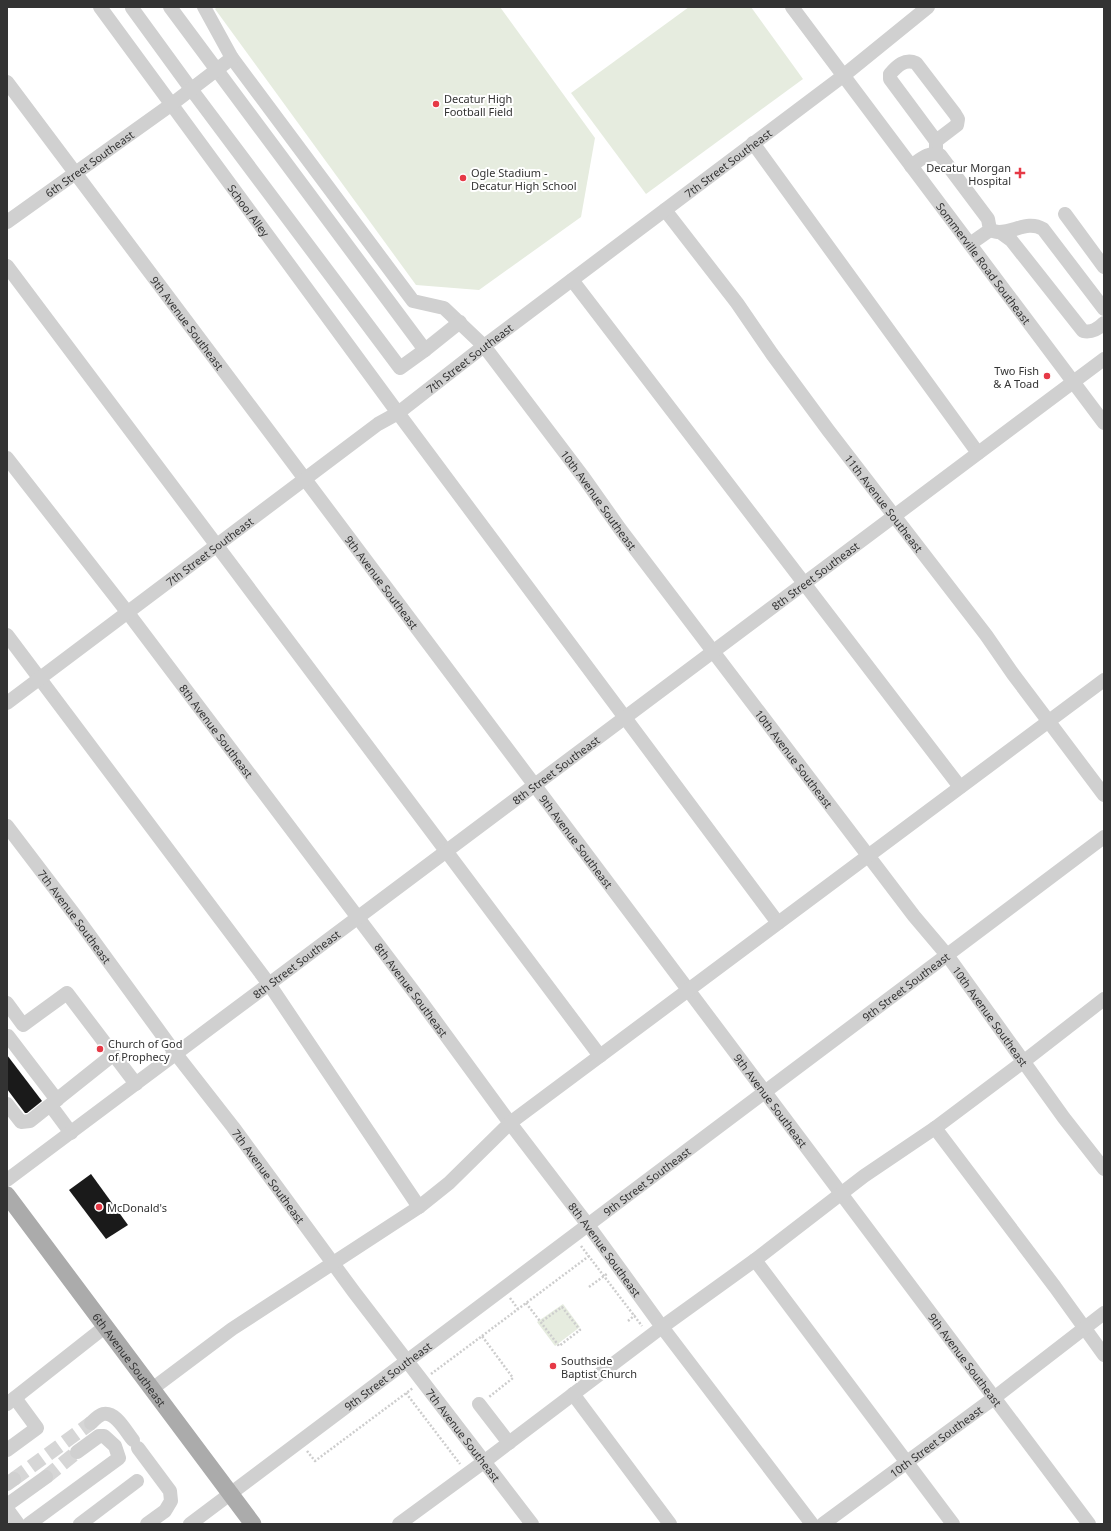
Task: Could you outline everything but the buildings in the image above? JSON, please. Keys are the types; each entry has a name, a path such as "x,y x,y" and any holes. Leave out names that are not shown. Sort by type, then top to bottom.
{"main road":[{"name":"6th Avenue Southeast","path":"7,1195 253,1524"}],"street":[{"name":"School Alley","path":"100,7 398,413 778,923"},
{"path":"170,7 425,350"},
{"name":"10th Avenue Southeast","path":"204,7 232,58 413,300 444,308 484,346 584,478 620,529 914,916 947,955 1064,1118 1102,1162"},
{"name":"Sommerville Road Southeast","path":"792,7 1104,423"},
{"name":"7th Street Southeast","path":"7,703 217,546 305,478 378,424 398,413 484,346 844,76 928,7"},
{"path":"132,8 400,368 460,322"},
{"name":"6th Street Southeast","path":"7,222 172,104 232,58"},
{"path":"911,166 928,155 936,147 957,125 958,119 956,114 916,64 911,61 906,61 897,66 890,74 890,79 936,147 943,158 988,219 995,231 1011,240 1083,331 1093,331 1104,323"},
{"name":"9th Avenue Southeast","path":"7,82 1089,1524"},
{"path":"753,143 978,453"},
{"name":"11th Avenue Southeast","path":"665,210 737,303 772,354 986,635 1012,674 1104,795"},
{"path":"1065,214 1104,267"},
{"path":"970,244 995,231 1037,225 1043,229 1104,309"},
{"path":"7,266 600,1056"},
{"path":"572,280 960,787"},
{"name":"8th Street Southeast","path":"7,1180 625,718 804,582 1104,359"},
{"name":"8th Avenue Southeast","path":"7,458 128,613 420,1000 662,1327 812,1524"},
{"path":"7,635 269,984 419,1207"},
{"path":"152,1389 232,1329 332,1262 419,1207 449,1183 510,1123 1104,680"},
{"name":"7th Avenue Southeast","path":"7,826 74,914 176,1054 233,1127 406,1361 485,1461 532,1524"},
{"name":"9th Street Southeast","path":"190,1524 1104,837"},
{"path":"71,1133 54,1103 8,1036 67,993 136,1084"},
{"path":"399,1524 468,1474 649,1336 755,1260 864,1176 935,1128 1024,1062 1104,999"},
{"path":"7,1003 23,1025"},
{"path":"7,1104 21,1122 30,1121 114,1054"},
{"path":"935,1128 1104,1355"},
{"path":"755,1260 953,1524"},
{"name":"10th Street Southeast","path":"823,1524 908,1463 1104,1313"},
{"path":"7,1450 37,1428 11,1401 106,1326"},
{"path":"573,1394 670,1524"},
{"path":"479,1404 509,1443"},
{"path":"91,1423 102,1414 110,1414 116,1418 170,1491 171,1501 165,1511 147,1524"},
{"path":"29,1524 119,1458 115,1446 104,1436 100,1436 78,1452"},
{"path":"112,1442 132,1440"},
{"path":"7,1505 46,1477"},
{"path":"80,1524 137,1481"},
{"path":"7,1509 18,1524"}],"path":[{"path":"574,1236 649,1336"},
{"path":"300,1441 315,1461 589,1256"},
{"path":"589,1287 618,1266"},
{"path":"526,1303 559,1346 580,1330 562,1307 541,1322"},
{"path":"479,1404 513,1378 482,1336"},
{"path":"406,1393 468,1474"}],"shaded area":[{"name":"Ogle Stadium - Decatur High School","path":"217,7 500,7 595,138 581,217 479,290 416,285 215,9"},
{"path":"689,7 751,7 803,79 646,194 571,93"},
{"path":"563,1304 580,1327 555,1346 537,1322"}],"tunnel":[{"path":"14,1479 91,1423"},
{"path":"46,1477 77,1452"}],"place":[{"name":"Decatur High Football Field","path":"436,104"},
{"name":"Decatur Morgan Hospital","path":"1020,173"},
{"name":"Ogle Stadium - Decatur High School","path":"463,178"},
{"name":"Two Fish & A Toad","path":"1047,376"},
{"name":"Church of God of Prophecy","path":"100,1049"},
{"name":"McDonald's","path":"99,1207"},
{"name":"Southside Baptist Church","path":"553,1366"}]}
